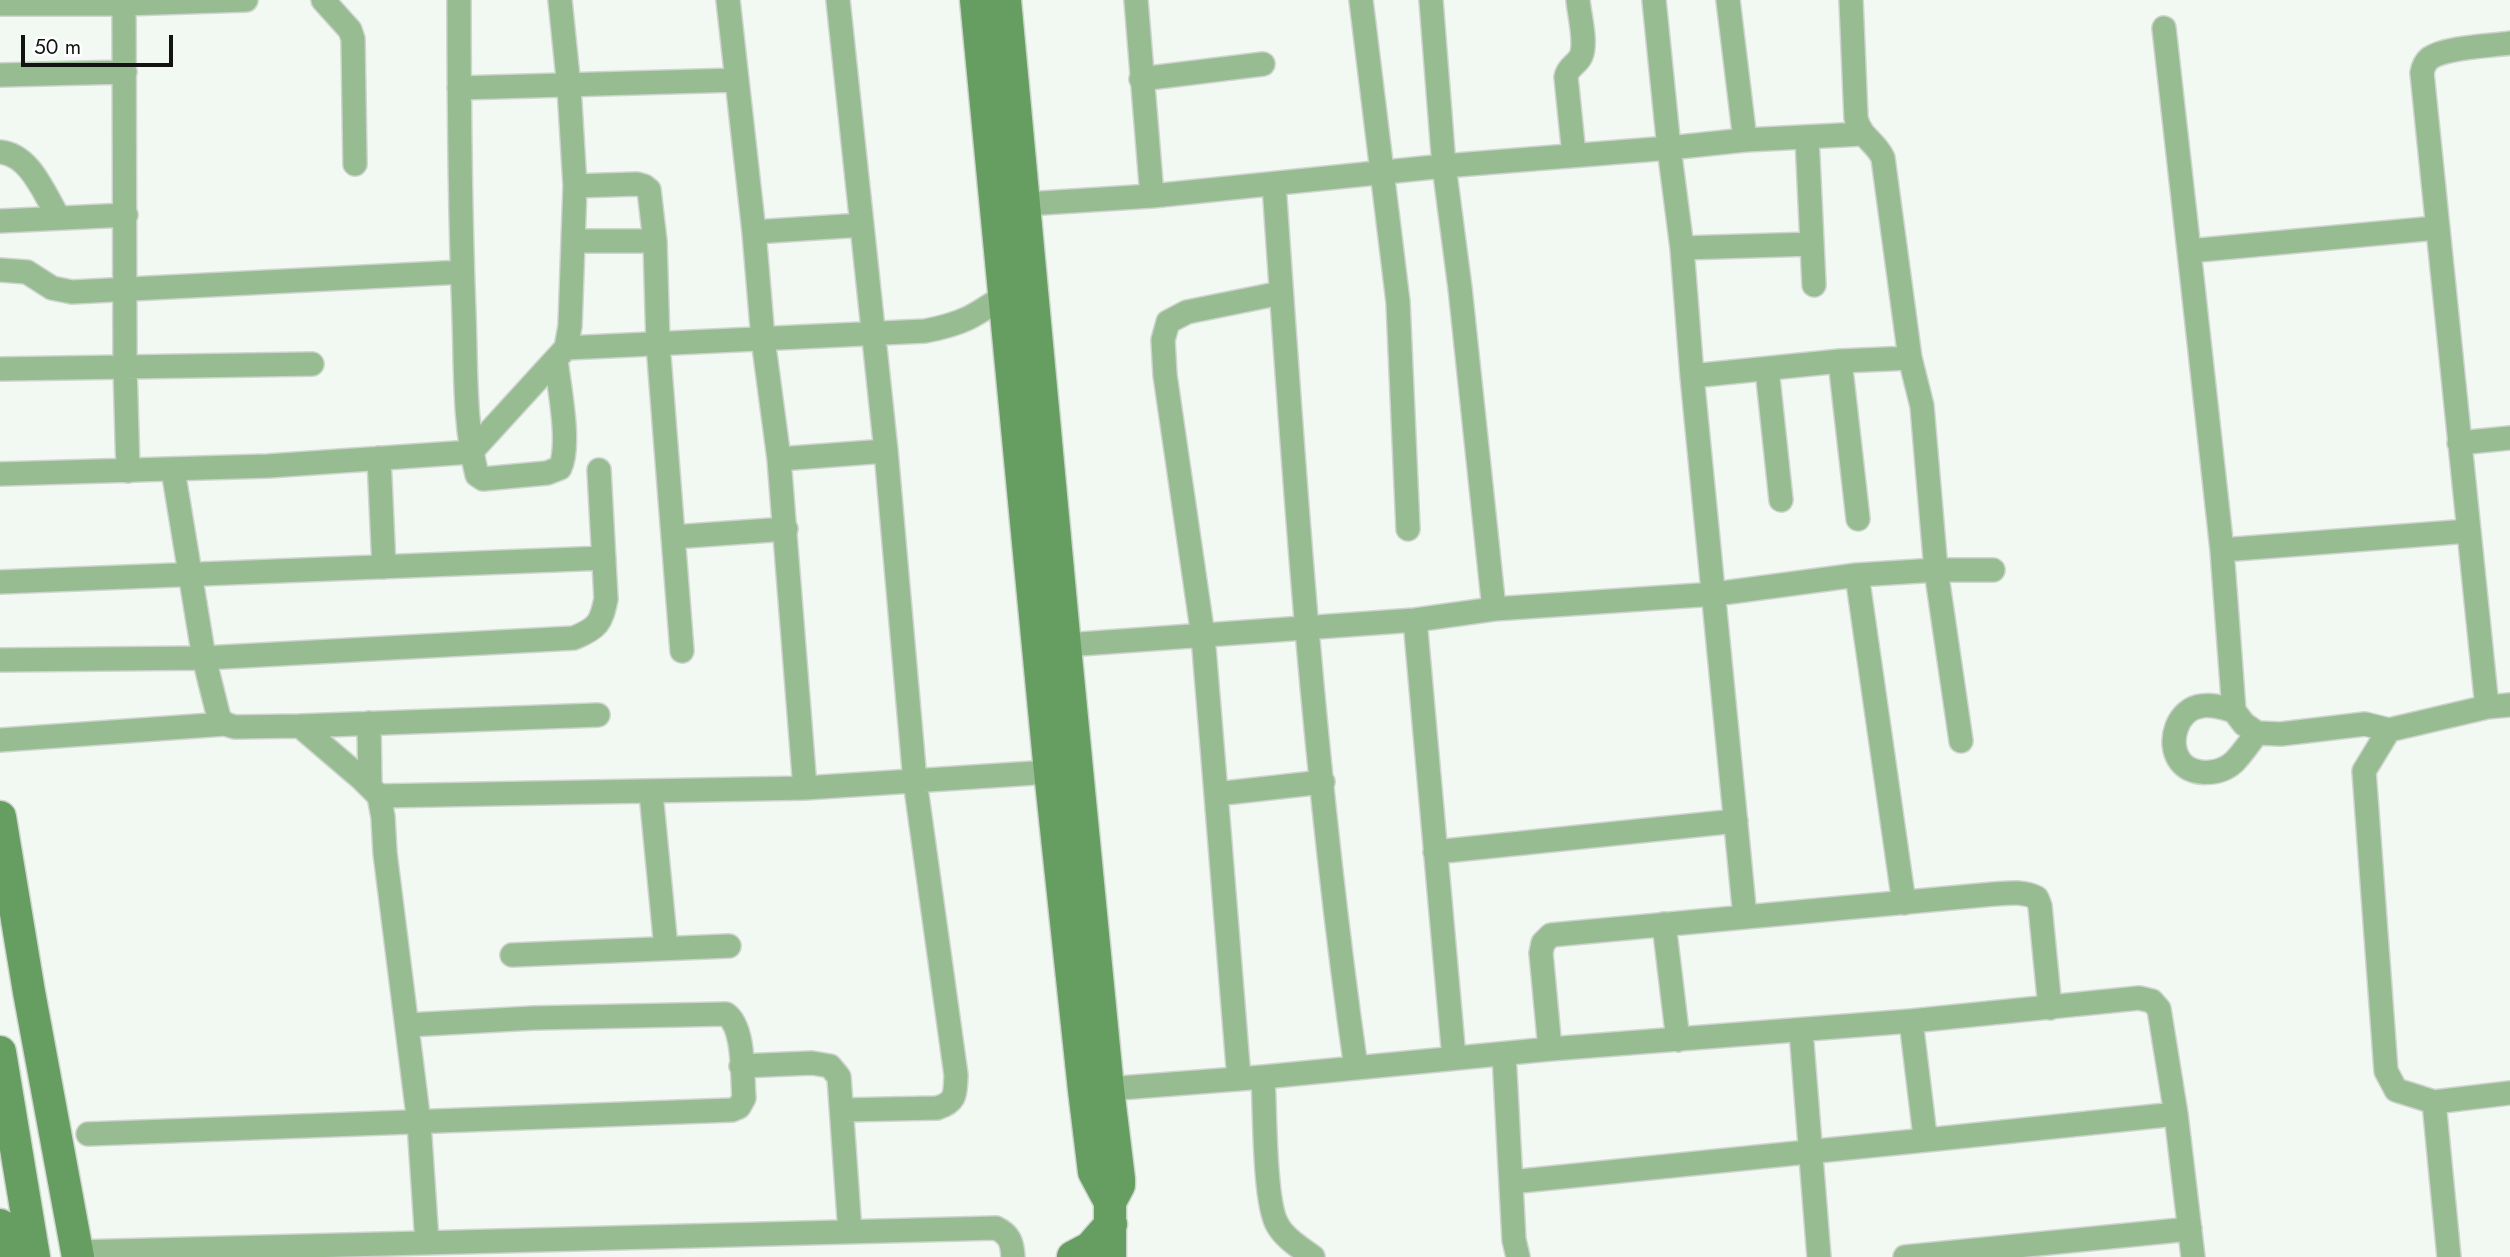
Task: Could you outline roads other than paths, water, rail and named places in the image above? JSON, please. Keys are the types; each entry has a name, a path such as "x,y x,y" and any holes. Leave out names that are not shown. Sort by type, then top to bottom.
{"street":[{"path":"0,4 246,0"},
{"path":"323,0 350,30 353,38 355,164"},
{"path":"459,0 459,177 471,452 477,475 483,479 547,473 560,468 564,459 561,354 570,326 575,186 560,0"},
{"path":"728,0 754,232 763,340 786,528 804,788"},
{"path":"838,0 886,451 915,781 956,1075 955,1094 948,1104 937,1108 842,1110"},
{"path":"976,0 1010,205 1096,1090 1119,1179 1110,1213 1090,1248 1073,1257"},
{"path":"1005,0 1010,205 1004,296 1052,646"},
{"path":"1136,0 1152,196"},
{"path":"1361,0 1398,302 1408,528"},
{"path":"1432,0 1444,166 1460,288 1494,608"},
{"path":"1574,155 1566,78 1568,68 1581,56 1583,46 1578,0"},
{"path":"1654,0 1682,248 1745,917"},
{"path":"1728,0 1745,140"},
{"path":"1850,0 1856,118 1862,134 1879,148 1883,158 1910,358 1922,406 1936,570 1961,741"},
{"path":"124,4 127,289 125,366 128,471"},
{"path":"2164,28 2222,550 2234,711 2244,724 2257,733 2281,734 2365,724 2389,730 2499,706 2469,531 2422,73 2424,65 2432,57 2451,51 2510,43"},
{"path":"1141,79 1263,64"},
{"path":"0,75 125,72"},
{"path":"459,88 569,87 737,80"},
{"path":"1010,205 1152,196 1444,166 1745,140 1862,134"},
{"path":"1807,137 1814,285"},
{"path":"0,152 20,158 59,218"},
{"path":"575,186 637,184 649,190 655,241 657,344 682,650"},
{"path":"1274,184 1307,629 1343,974 1356,1068"},
{"path":"0,221 126,215"},
{"path":"754,232 862,225"},
{"path":"2189,251 2436,228"},
{"path":"573,241 655,241"},
{"path":"1682,248 1812,244"},
{"path":"0,270 27,272 52,288 62,291 462,272"},
{"path":"1239,1079 1203,636 1165,375 1163,340 1168,322 1187,312 1282,293"},
{"path":"0,474 173,470 471,452 561,354 657,344 925,331 956,326 976,316 1004,296"},
{"path":"1692,376 1910,358"},
{"path":"1840,362 1858,519"},
{"path":"0,369 312,363"},
{"path":"1767,369 1781,500"},
{"path":"2459,443 2510,438"},
{"path":"779,459 886,451"},
{"path":"379,458 384,566"},
{"path":"173,470 204,658 215,708 225,724"},
{"path":"0,660 204,658 574,638 591,631 602,619 606,599 599,470"},
{"path":"673,537 786,528"},
{"path":"2222,550 2469,531"},
{"path":"0,582 604,558"},
{"path":"1052,646 1415,620 1494,608 1715,594 1857,575 1993,570"},
{"path":"1857,575 1904,903"},
{"path":"1415,620 1454,1058"},
{"path":"2234,711 2200,705 2178,721 2174,739 2180,760 2196,772 2211,772 2224,768 2233,762 2257,733"},
{"path":"0,740 225,724 235,727 300,726 598,715"},
{"path":"369,723 374,792 383,817 385,853 408,1025 428,1242"},
{"path":"300,726 374,792 651,793 804,788 1064,771"},
{"path":"2389,730 2364,771 2386,1071 2396,1090 2434,1102 2510,1093"},
{"path":"1216,794 1323,782"},
{"path":"651,793 666,948"},
{"path":"0,817 77,1255 428,1242 996,1228 1006,1233 1012,1243 1013,1257"},
{"path":"1436,852 1736,821"},
{"path":"1550,1049 1541,953 1543,943 1551,935 2014,893 2031,894 2037,898 2040,906 2050,1008"},
{"path":"1664,924 1678,1040"},
{"path":"512,954 729,946"},
{"path":"1096,1090 1264,1077 1550,1049 1801,1031 2139,998 2152,1001 2159,1009 2176,1114 2193,1257"},
{"path":"88,1135 732,1110 739,1107 744,1098 736,1026 733,1019 726,1014 533,1018 408,1025"},
{"path":"1911,1021 1922,1124 1925,1136 1936,1139"},
{"path":"1801,1031 1819,1257"},
{"path":"0,1052 34,1257"},
{"path":"1504,1054 1514,1240 1518,1257"},
{"path":"741,1066 813,1063 830,1066 839,1077 850,1232"},
{"path":"1264,1077 1270,1200 1277,1224 1293,1242 1313,1257"},
{"path":"2434,1102 2449,1257"},
{"path":"1511,1182 2176,1114"},
{"path":"1110,1213 1110,1257"},
{"path":"0,1225 6,1257"},
{"path":"1905,1257 2073,1249 2190,1229"}]}
